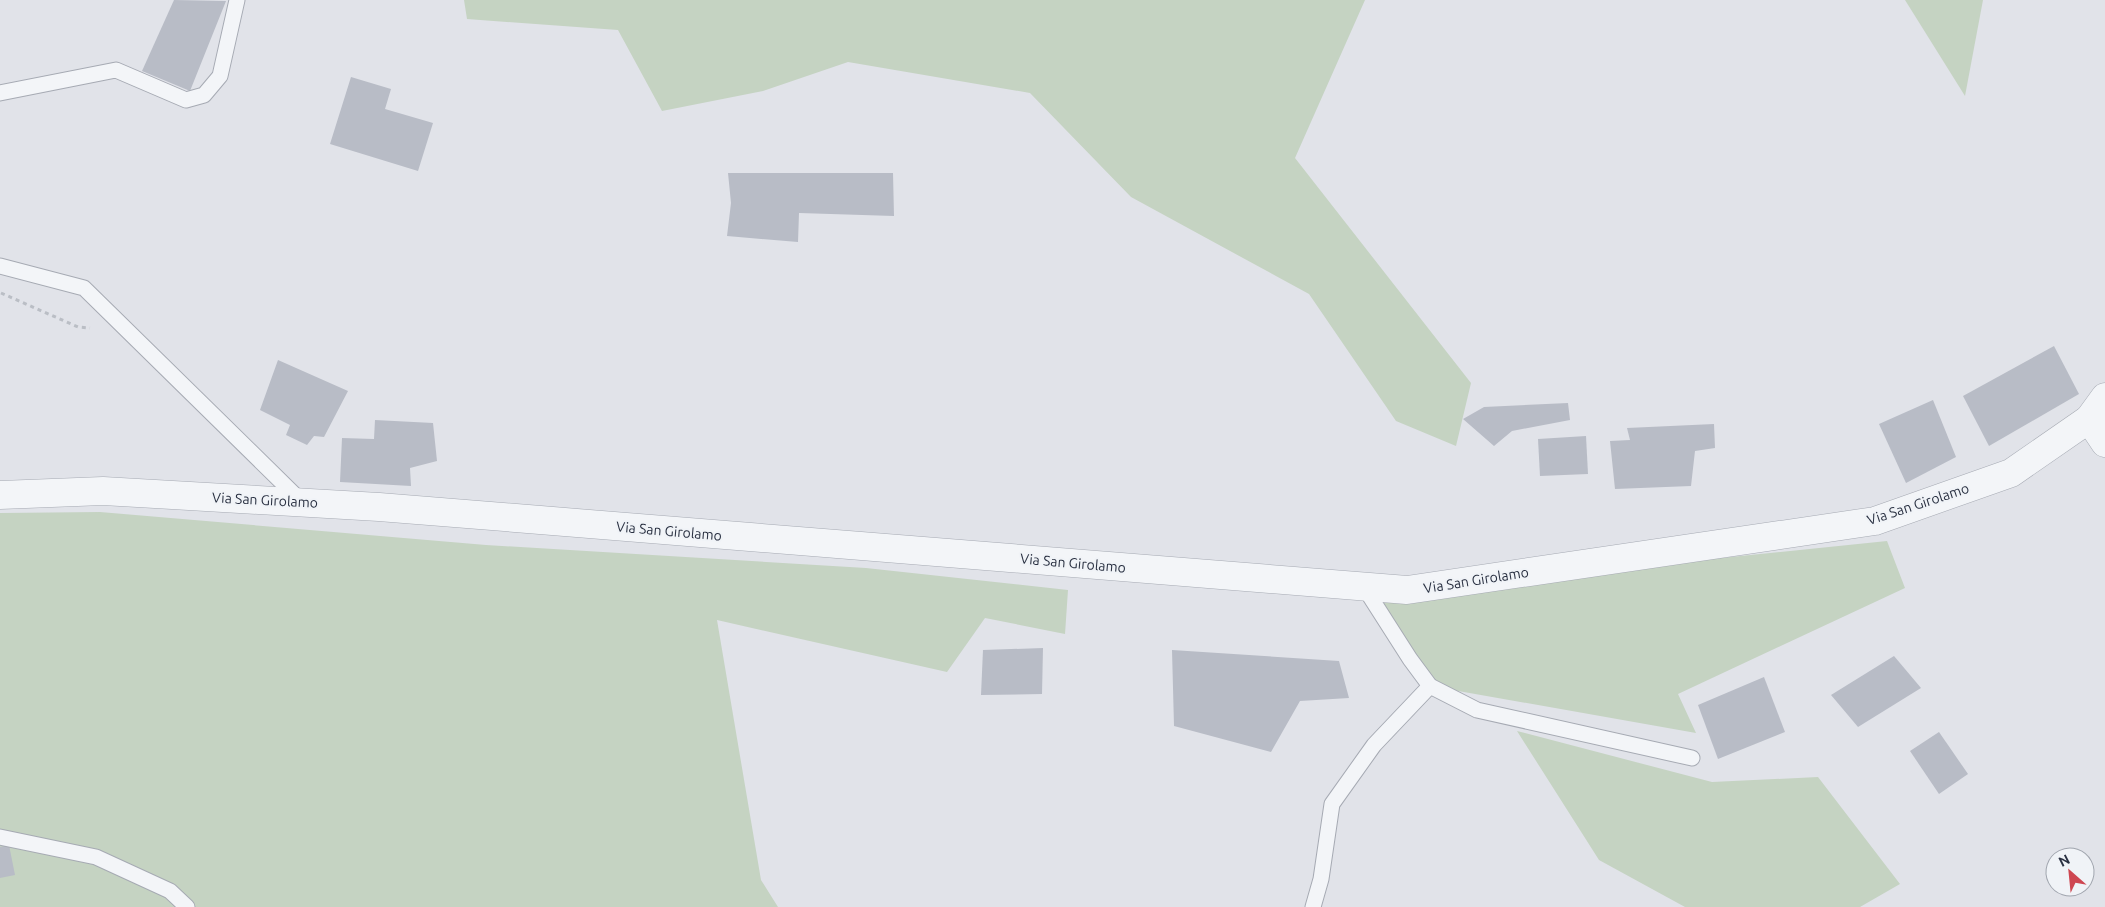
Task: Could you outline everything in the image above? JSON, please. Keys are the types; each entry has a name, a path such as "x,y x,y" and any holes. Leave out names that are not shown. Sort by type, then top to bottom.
{"street":[{"name":"Via San Girolamo","path":"0,495 103,491 379,507 1407,590 1875,521 2011,473 2089,419 2105,397"},
{"path":"2089,419 2105,443"}],"lane":[{"path":"0,93 116,70 186,100 204,95 220,76 237,0"},
{"path":"0,266 84,288 303,503"},
{"path":"1364,587 1410,659 1430,686 1477,710 1692,758"},
{"path":"1313,907 1321,879 1332,804 1374,745 1430,686"},
{"path":"0,837 96,857 170,891 187,907"}],"path":[{"path":"0,293 78,327 129,332"}],"green space":[{"path":"464,0 1365,0 1295,158 1471,383 1456,446 1396,421 1309,294 1131,197 1030,93 848,62 763,91 662,111 618,30 467,19"},
{"path":"1905,0 1983,0 1965,96"},
{"path":"100,512 486,545 866,568 1068,590 1065,634 985,618 947,672 717,620 761,880 778,907 0,907 0,513"},
{"path":"1887,541 1905,588 1678,694 1696,733 1430,686 1364,587 1407,590"},
{"path":"1517,731 1712,782 1818,777 1900,884 1860,907 1685,907 1599,860"}],"building":[{"path":"174,0 226,1 190,91 142,71"},
{"path":"351,77 391,89 385,109 433,123 418,171 330,144"},
{"path":"728,173 893,173 894,216 799,213 798,242 727,236 731,203"},
{"path":"2054,346 2079,394 1989,446 1963,396"},
{"path":"278,360 348,391 324,437 314,436 307,445 286,435 290,425 260,410"},
{"path":"1933,400 1956,457 1906,483 1879,424"},
{"path":"1568,403 1570,420 1512,431 1494,446 1463,419 1484,407"},
{"path":"375,420 433,423 437,461 410,468 411,486 340,482 342,438 374,439"},
{"path":"1714,424 1715,448 1695,451 1691,486 1615,489 1610,441 1630,440 1627,428"},
{"path":"1586,436 1588,474 1540,476 1538,439"},
{"path":"1043,648 1042,694 981,695 983,650"},
{"path":"1172,650 1339,661 1349,698 1300,701 1271,752 1174,726"},
{"path":"1894,656 1921,688 1858,727 1831,695"},
{"path":"1764,677 1785,732 1718,759 1698,705"},
{"path":"1939,732 1968,774 1939,794 1910,751"},
{"path":"9,845 15,875 0,878 0,847"}]}
